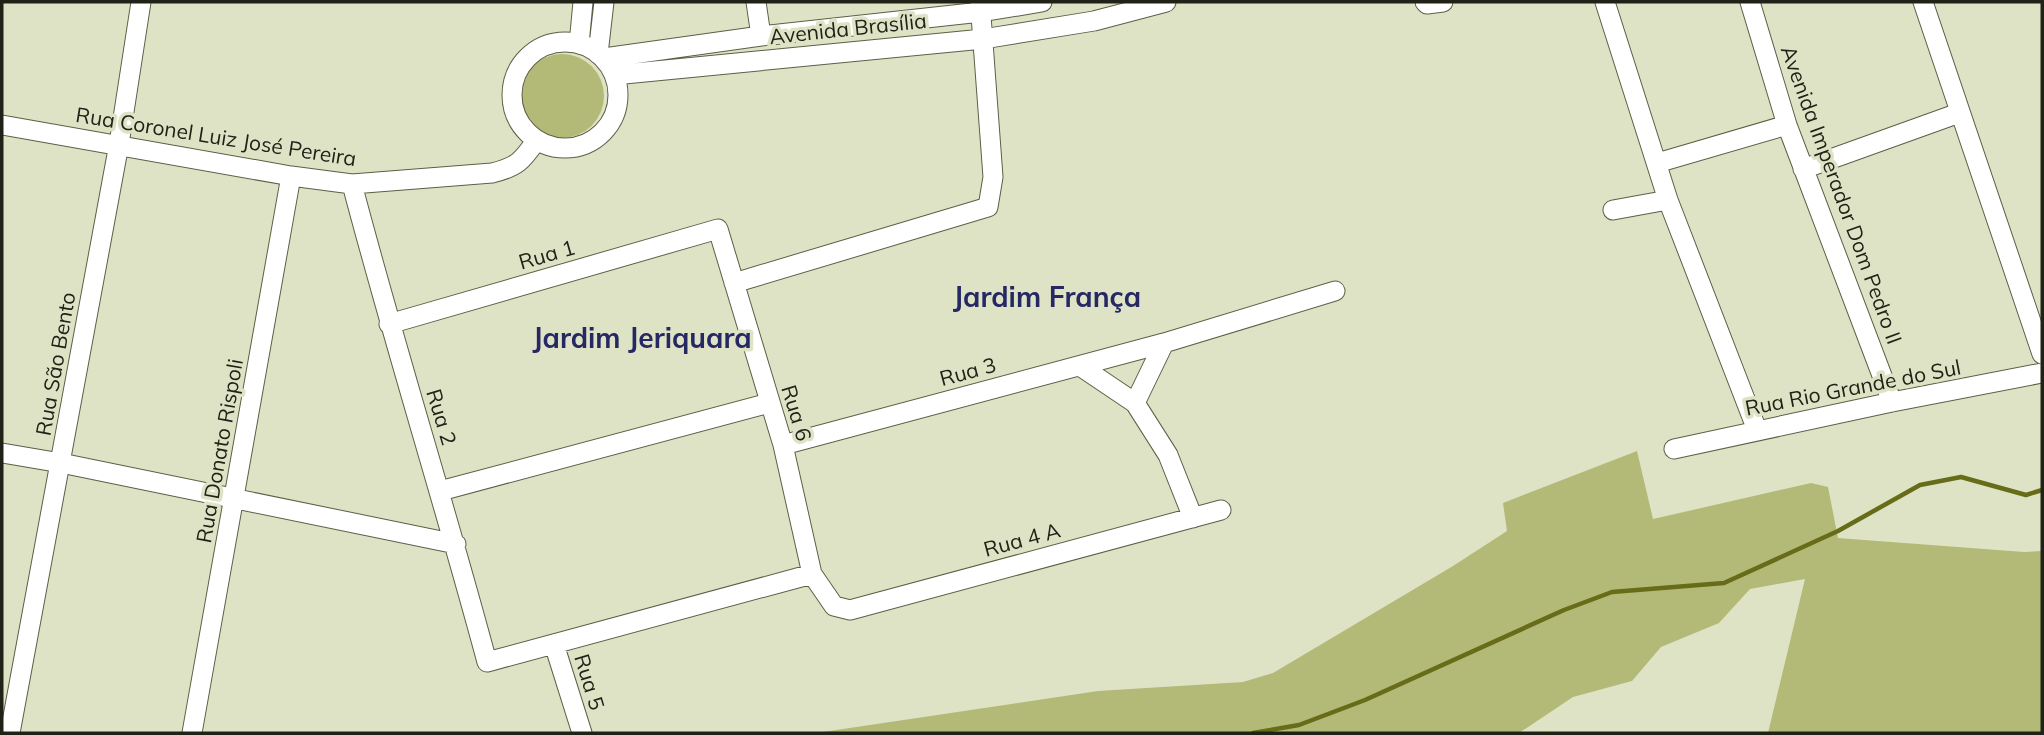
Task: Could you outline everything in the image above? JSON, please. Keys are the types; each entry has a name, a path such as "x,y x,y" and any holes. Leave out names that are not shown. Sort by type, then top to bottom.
{"street":[{"name":"Rua São Bento","path":"10,733 119,144 141,2"},
{"path":"579,44 583,2"},
{"path":"601,56 604,2"},
{"path":"756,2 761,36"},
{"name":"Avenida Brasília","path":"601,56 761,36 894,11 1042,2"},
{"name":"Avenida Brasília","path":"614,75 983,39 1094,21 1166,2"},
{"path":"1425,2 1443,2"},
{"path":"1605,2 1668,200 1757,430"},
{"name":"Avenida Imperador Dom Pedro II","path":"1750,2 1787,125 1892,402"},
{"path":"1923,2 2042,354"},
{"path":"734,283 988,207 993,177 981,7"},
{"path":"554,44 579,44 601,56 614,75 618,91 617,108 611,124 600,136 585,145 568,149 551,147 536,141 515,115 513,82 520,67 531,54 554,44"},
{"path":"1803,169 1959,113"},
{"name":"Rua Coronel Luiz José Pereira","path":"2,125 291,176 352,184 492,173 508,169 522,161 536,141"},
{"path":"1657,163 1787,125"},
{"name":"Rua Donato Rispoli","path":"192,733 291,176"},
{"name":"Rua 2","path":"352,184 389,324 456,544 487,662 554,644"},
{"path":"1613,210 1668,200"},
{"name":"Rua 1","path":"389,324 718,229"},
{"name":"Rua 6","path":"718,229 783,445 812,574 834,606"},
{"name":"Rua 3","path":"783,445 1164,344 1335,291"},
{"path":"1135,403 1164,344"},
{"path":"1080,366 1135,403 1168,455 1193,518"},
{"name":"Rua Rio Grande do Sul","path":"1674,449 2042,373"},
{"path":"440,491 769,403"},
{"path":"2,453 456,544"},
{"name":"Rua 4 A","path":"834,606 850,610 1221,510"},
{"path":"554,644 812,574"},
{"name":"Rua 5","path":"554,644 582,733"}],"green space":[{"path":"562,54 585,61 597,73 604,96 597,119 585,131 562,138 539,131 527,119 520,96 527,73 539,61"},
{"path":"1637,451 1653,519 1811,483 1828,487 1838,538 2024,552 2042,551 2042,733 1768,733 1805,579 1750,589 1719,623 1661,647 1632,681 1573,697 1519,733 816,733 1098,691 1243,682 1273,673 1507,531 1503,503"}],"waterway":[{"path":"1253,733 1299,725 1365,700 1564,610 1612,592 1724,583 1838,531 1920,485 1961,477 2026,495 2042,490"}],"district":[{"name":"Jardim França","path":"1047,297"},
{"name":"Jardim Jeriquara","path":"642,338"}]}
